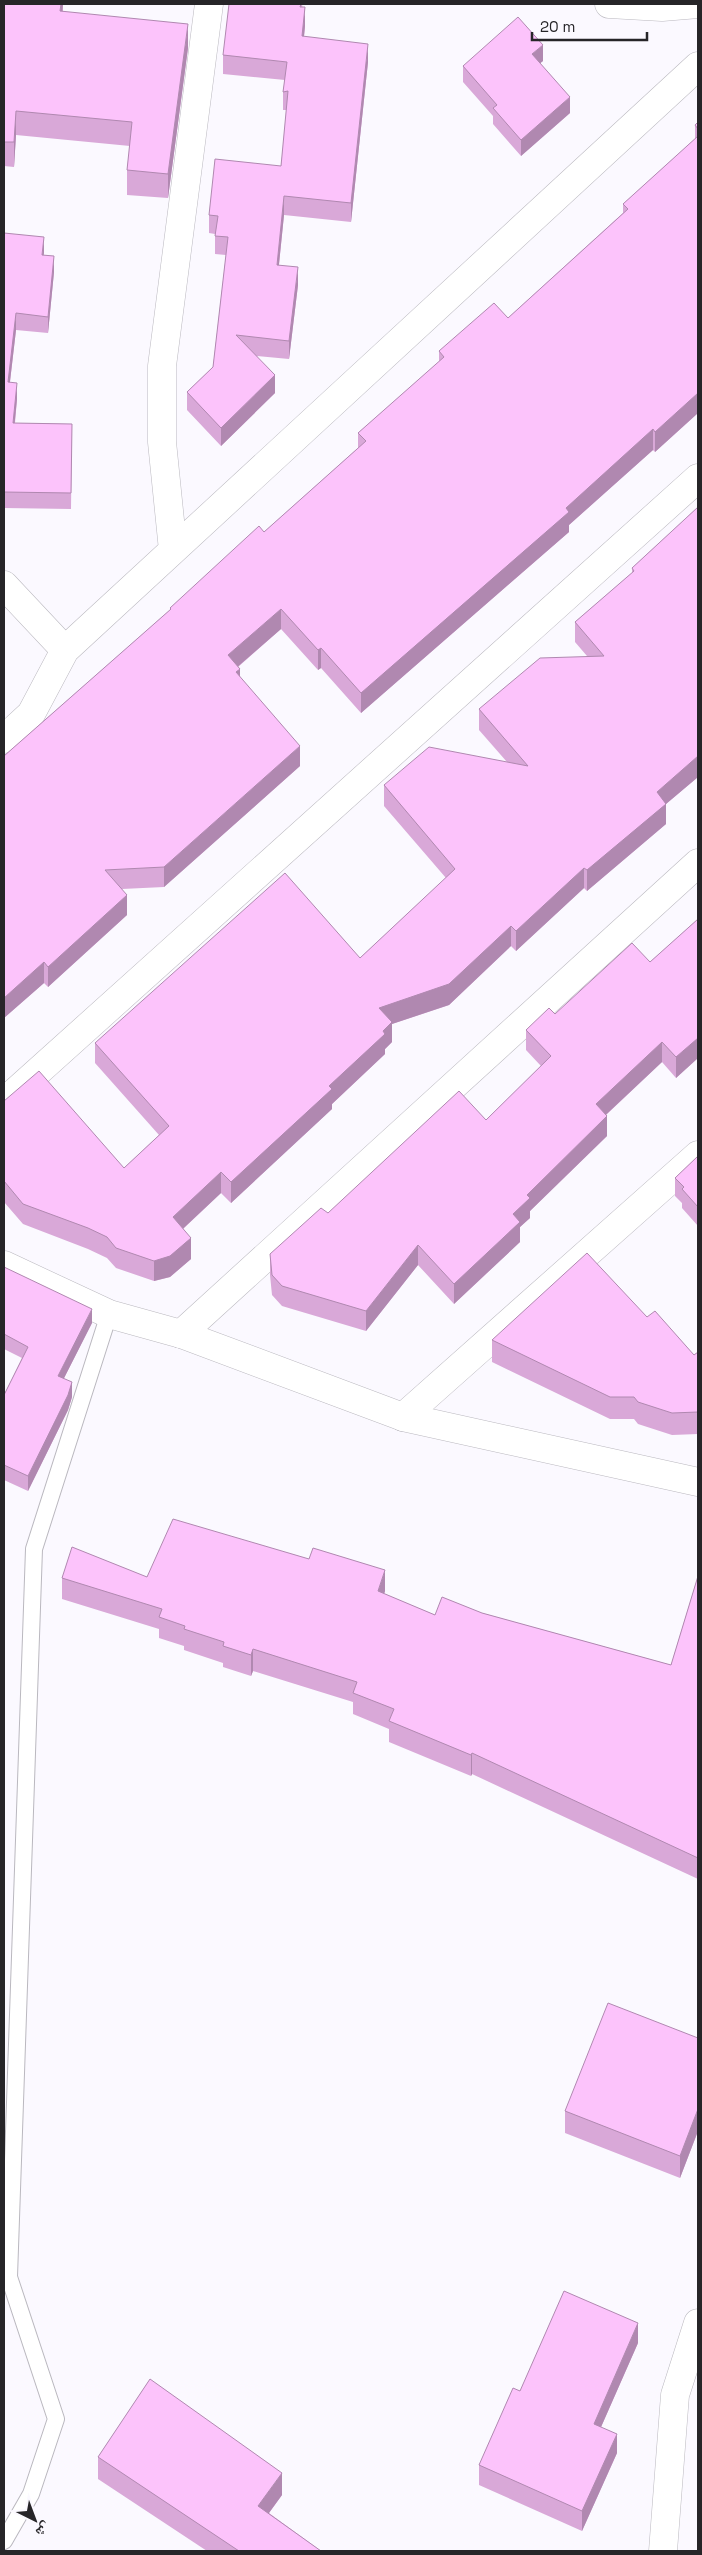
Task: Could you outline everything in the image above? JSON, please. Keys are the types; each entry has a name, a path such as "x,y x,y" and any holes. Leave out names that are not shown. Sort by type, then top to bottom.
{"street":[{"path":"173,550 162,442 162,366 209,4"},
{"path":"609,4 698,4"},
{"path":"4,739 31,714 65,650 698,66"},
{"path":"4,1102 698,478"},
{"path":"4,586 65,650"},
{"path":"181,1334 698,863"},
{"path":"403,1417 698,1155"},
{"path":"4,1265 109,1314 181,1334 403,1417 698,1482"},
{"path":"663,2551 675,2395 698,2323"}],"lane":[{"path":"4,2540 31,2494 56,2419 9,2277 34,1549 109,1314"}],"building":[{"path":"4,4 61,4 60,11 188,24 168,174 127,170 132,122 16,111 14,142 4,142"},
{"path":"229,4 301,4 300,7 305,7 302,36 368,44 351,203 284,196 277,265 298,267 289,341 236,335 275,375 221,428 187,392 213,367 228,237 215,236 218,216 209,215 215,159 281,166 288,91 283,92 287,62 223,55"},
{"path":"518,17 543,45 532,54 570,97 521,140 493,108 497,105 463,66"},
{"path":"698,136 698,393 655,432 653,429 566,508 569,512 361,693 321,648 318,650 281,609 228,655 240,669 236,672 300,746 164,867 105,870 127,895 48,967 44,962 4,998 4,756 171,609 259,526 264,532 366,441 358,433 444,357 439,351 494,303 508,318 628,209 623,204"},
{"path":"4,233 44,237 42,255 54,256 48,317 16,313 8,382 17,383 13,423 72,424 71,493 4,492"},
{"path":"698,507 698,756 657,792 666,804 587,870 584,868 516,931 511,926 449,984 379,1008 392,1022 383,1031 385,1034 329,1086 332,1089 231,1182 221,1172 173,1217 191,1238 170,1256 154,1261 116,1248 107,1237 88,1228 23,1204 4,1181 4,1101 39,1071 124,1168 169,1126 95,1043 285,873 360,958 455,869 384,785 429,747 528,766 479,709 540,658 604,656 575,622 634,571 632,568"},
{"path":"698,919 698,1038 676,1057 662,1042 596,1104 607,1116 527,1195 530,1198 513,1214 520,1222 454,1284 418,1245 366,1311 282,1286 272,1275 270,1254 321,1208 328,1213 459,1091 486,1120 551,1056 526,1030 549,1008 555,1014 632,943 650,962"},
{"path":"698,1156 698,1207 675,1178"},
{"path":"587,1253 647,1317 655,1311 694,1355 698,1352 698,1412 672,1413 638,1402 634,1397 610,1397 492,1340"},
{"path":"4,1267 92,1309 58,1376 72,1382 68,1395 28,1476 4,1465 4,1395 28,1347 4,1334"},
{"path":"173,1519 309,1559 313,1548 385,1570 378,1591 435,1615 442,1597 482,1613 671,1665 698,1576 698,1858 472,1753 471,1755 389,1721 394,1709 353,1693 357,1682 253,1649 251,1655 223,1646 224,1642 184,1629 185,1626 159,1617 162,1609 62,1578 72,1547 147,1577"},
{"path":"608,2003 698,2038 698,2109 680,2156 565,2111"},
{"path":"564,2291 638,2323 594,2424 617,2434 582,2511 479,2465 513,2388 520,2391"},
{"path":"150,2379 282,2473 258,2506 321,2551 239,2551 98,2457"}]}
